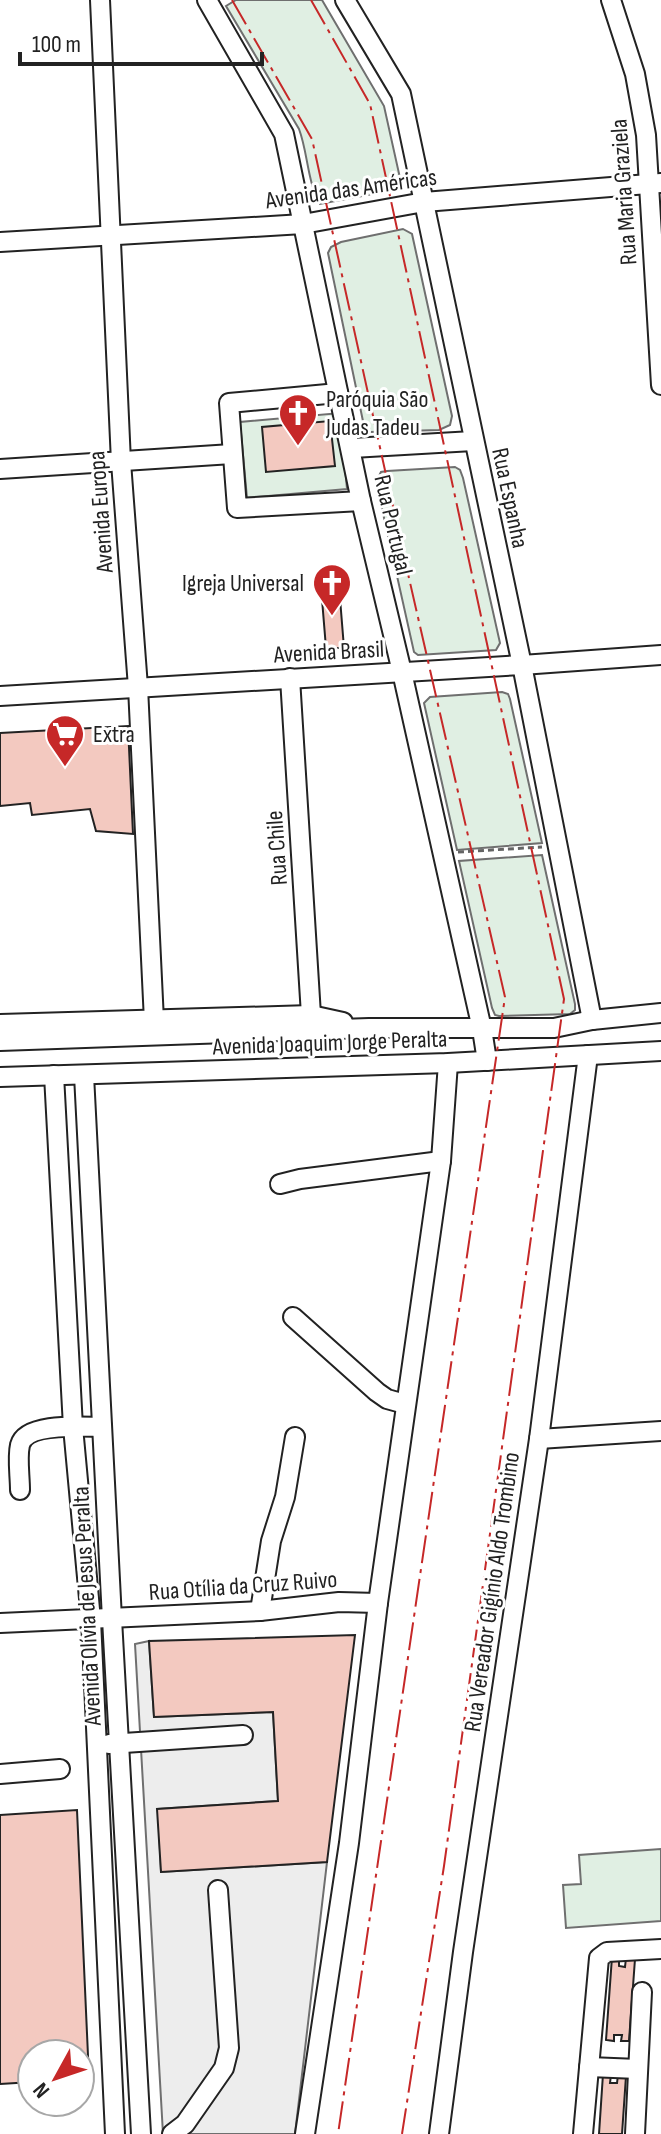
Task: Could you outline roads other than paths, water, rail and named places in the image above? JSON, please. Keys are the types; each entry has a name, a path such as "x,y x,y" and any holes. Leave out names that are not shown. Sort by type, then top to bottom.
{"street":[{"name":"Avenida Europa","path":"100,0 121,462 138,687 154,1021"},
{"name":"Rua Espanha","path":"345,0 401,94 522,665 592,1020"},
{"name":"Rua Maria Graziela","path":"611,0 635,74 654,183 661,385"},
{"name":"Rua Portugal","path":"215,3 284,134 361,501 443,853 487,1061"},
{"name":"Avenida das Américas","path":"0,242 303,224 424,202 654,183"},
{"path":"338,393 229,403 237,508 361,501"},
{"path":"352,448 473,441"},
{"path":"0,469 232,454"},
{"name":"Avenida Brasil","path":"0,696 661,655"},
{"name":"Rua Chile","path":"290,678 312,1022"},
{"name":"Avenida Joaquim Jorge Peralta","path":"0,1024 312,1022 369,1028 554,1028 592,1020 661,1013"},
{"name":"Avenida Joaquim Jorge Peralta","path":"0,1041 312,1022"},
{"name":"Avenida Joaquim Jorge Peralta","path":"0,1077 448,1063 661,1051"},
{"name":"Rua Vereador Gigínio Aldo Trombino","path":"439,2134 539,1439 588,1055"},
{"path":"305,2134 349,1843 378,1603 441,1161 448,1063"},
{"name":"Avenida Olívia de Jesus Peralta","path":"54,1075 73,1427 91,1620 115,2134"},
{"name":"Avenida Olívia de Jesus Peralta","path":"84,1075 141,2134"},
{"path":"280,1184 441,1161"},
{"path":"293,1317 377,1392 395,1403 405,1404"},
{"path":"67,1325 97,1324"},
{"path":"20,1490 20,1446 25,1437 34,1431 102,1427"},
{"path":"539,1439 661,1431"},
{"path":"260,1611 271,1541 285,1497 295,1437"},
{"name":"Rua Otília da Cruz Ruivo","path":"0,1623 260,1611 339,1602 378,1603"},
{"path":"98,1745 243,1735"},
{"path":"0,1774 60,1769"},
{"path":"172,2134 185,2124 228,2060 218,1890"},
{"path":"583,2134 599,1958 607,1952 661,1949"},
{"path":"635,2134 642,1992"},
{"path":"589,2067 638,2069"}],"place":[{"name":"Paróquia São Judas Tadeu","path":"298,447"},
{"name":"Igreja Universal","path":"332,617"},
{"name":"Extra","path":"65,768"}]}
